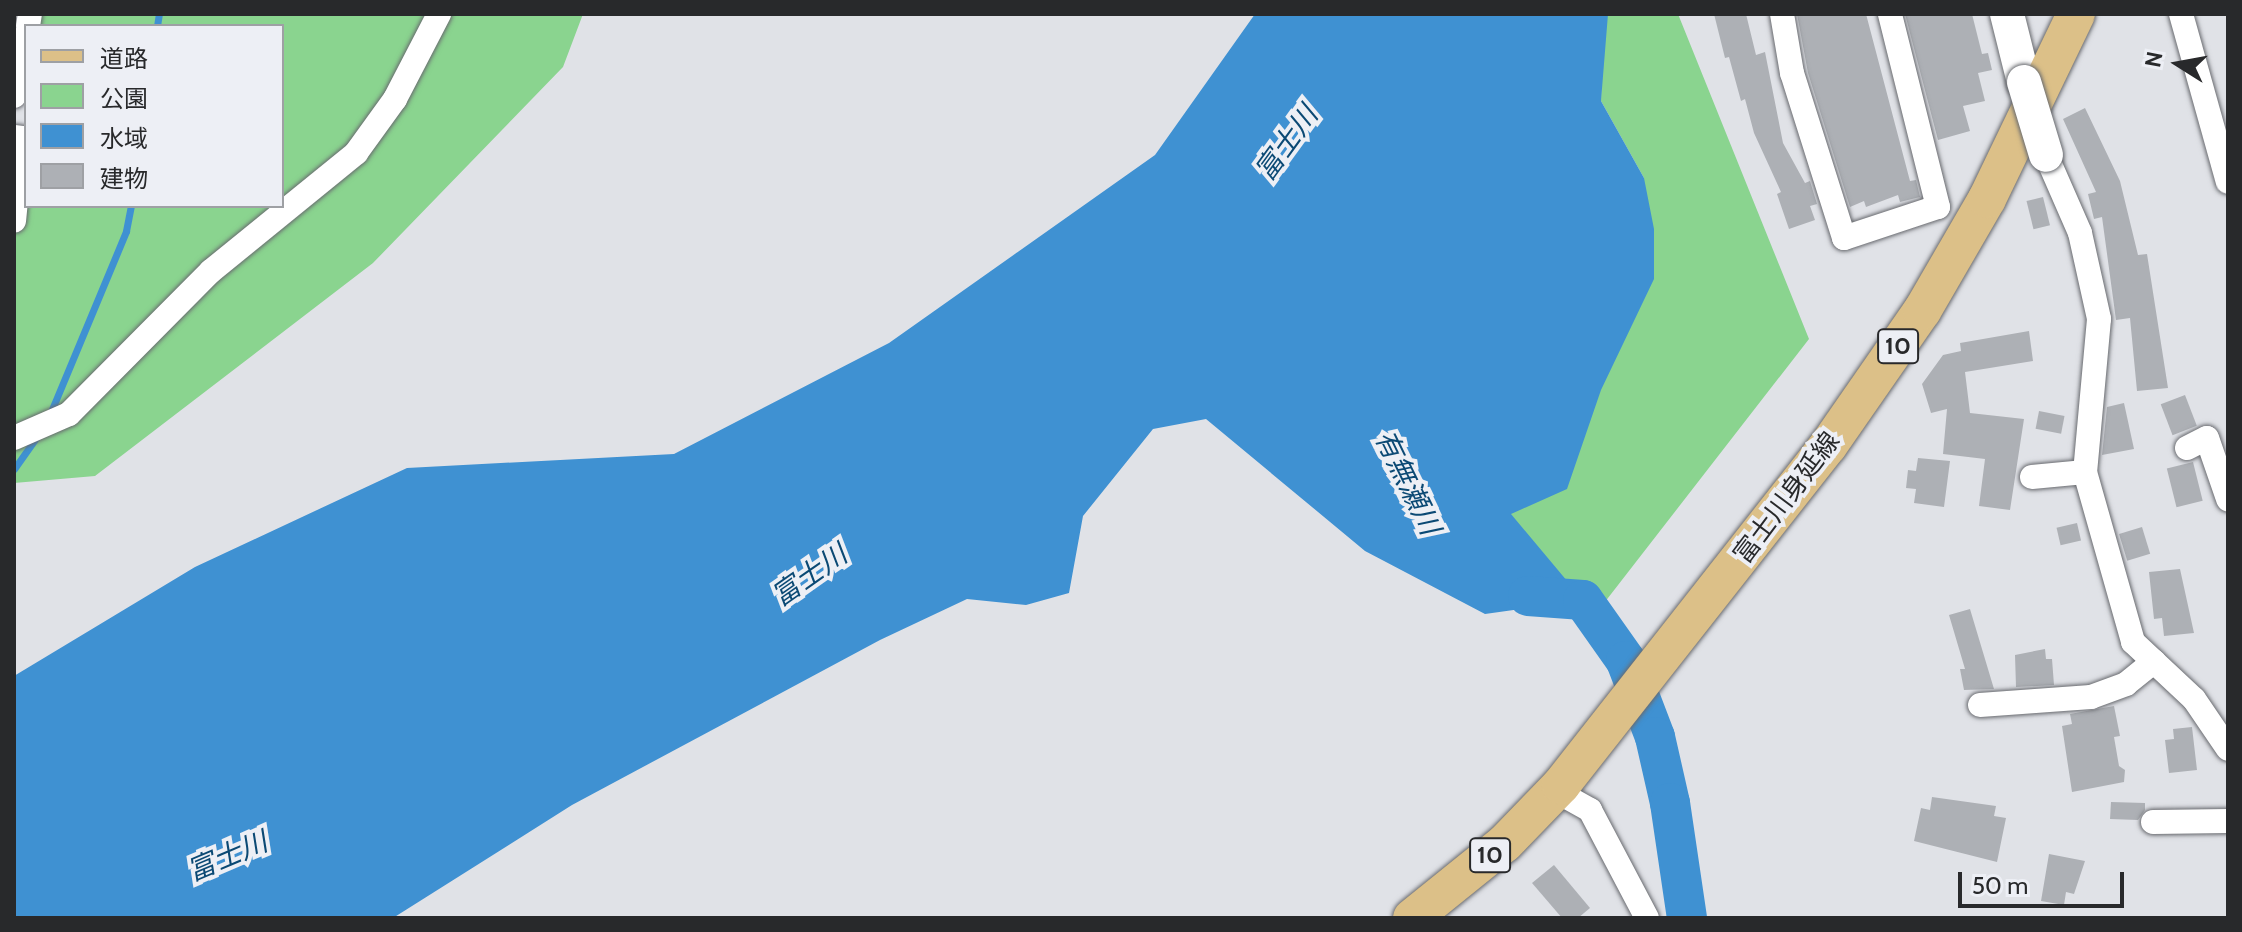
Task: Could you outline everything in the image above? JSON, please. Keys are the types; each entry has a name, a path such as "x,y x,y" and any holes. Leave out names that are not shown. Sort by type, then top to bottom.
{"main road":[{"name":"富士川身延線","path":"1412,918 1505,843 1558,788 1673,648 1828,446 1922,311 1987,199 2076,14"}],"street":[{"path":"15,438 69,414 211,271 356,153 395,99 439,14"},
{"path":"1782,14 1792,73 1844,238 1938,207 1890,14"},
{"path":"2007,14 2046,155 2080,233 2099,319 2085,472 2133,642 2194,699 2228,749"},
{"path":"2181,14 2221,134 2228,182"},
{"path":"14,96 24,45"},
{"path":"14,137 22,138 22,151 14,221"},
{"path":"2187,448 2207,438 2228,499"},
{"path":"2032,477 2085,472"},
{"path":"1980,705 2091,697 2126,684 2154,661"},
{"path":"1558,788 1590,810 1647,918"},
{"path":"2153,822 2228,821"}],"green space":[{"path":"14,14 583,14 563,67 373,263 95,476 14,483 14,219 24,127 24,208 284,208 284,24 36,24 37,19"},
{"path":"1603,14 1678,14 1809,339 1594,616 1510,514 1644,178 1601,101"}],"water":[{"name":"富士川","path":"1255,14 1608,14 1601,101 1644,178 1654,229 1654,279 1601,390 1567,489 1511,514 1583,600 1485,614 1365,551 1206,419 1153,429 1083,516 1069,593 1026,605 967,599 880,640 572,805 393,918 14,918 14,676 195,567 407,468 674,454 889,343 1155,155"}],"building":[{"path":"1714,14 1746,14 1756,55 1765,52 1783,143 1805,183 1810,181 1817,204 1810,206 1815,220 1789,229 1777,194 1781,192 1754,133 1745,99 1741,101 1729,57 1725,58"},
{"path":"1797,14 1866,14 1910,181 1916,180 1920,197 1900,202 1898,195 1866,207 1864,201 1850,207 1808,73"},
{"path":"1905,14 1972,14 1982,54 1988,53 1992,70 1978,73 1985,101 1963,106 1970,131 1938,140"},
{"path":"2085,108 2120,181 2138,255 2147,254 2168,388 2137,391 2130,318 2116,320 2102,217 2094,219 2088,194 2096,192 2063,119"},
{"path":"2043,197 2050,225 2034,229 2027,201"},
{"path":"2029,331 2033,361 1965,372 1970,413 2024,419 2010,510 1979,506 1985,459 1943,454 1947,409 1931,413 1922,384 1943,355 1961,351 1960,343"},
{"path":"2185,395 2197,426 2173,435 2161,404"},
{"path":"2124,403 2134,449 2102,455 2107,407"},
{"path":"2039,411 2065,416 2061,434 2036,429"},
{"path":"1918,458 1950,461 1944,507 1914,503 1916,489 1906,488 1908,470 1916,471"},
{"path":"2193,462 2203,501 2176,507 2167,469"},
{"path":"2077,523 2081,541 2061,545 2057,528"},
{"path":"2142,527 2150,554 2127,561 2119,534"},
{"path":"2180,569 2194,633 2164,636 2162,618 2154,619 2149,572"},
{"path":"1970,609 1994,689 1964,690 1960,669 1965,669 1949,615"},
{"path":"2045,649 2046,659 2052,659 2054,685 2016,687 2015,655"},
{"path":"2114,706 2120,736 2114,737 2119,766 2125,770 2124,782 2072,792 2062,726 2072,724 2070,714"},
{"path":"2192,727 2197,770 2169,773 2165,740 2174,739 2173,729"},
{"path":"1932,797 1996,806 1994,816 2006,818 1997,862 1914,841 1921,808 1930,810"},
{"path":"2111,802 2145,803 2145,810 2138,820 2110,819"},
{"path":"2049,854 2085,861 2074,894 2066,892 2064,905 2041,901"},
{"path":"1554,865 1590,908 1578,918 1562,918 1532,883"}],"waterway":[{"path":"157,24 159,14"},
{"path":"50,414 126,231 131,208"},
{"path":"14,469 38,435"},
{"name":"有無瀬川","path":"1528,596 1583,600 1626,661 1655,737 1670,803 1687,918"}]}
